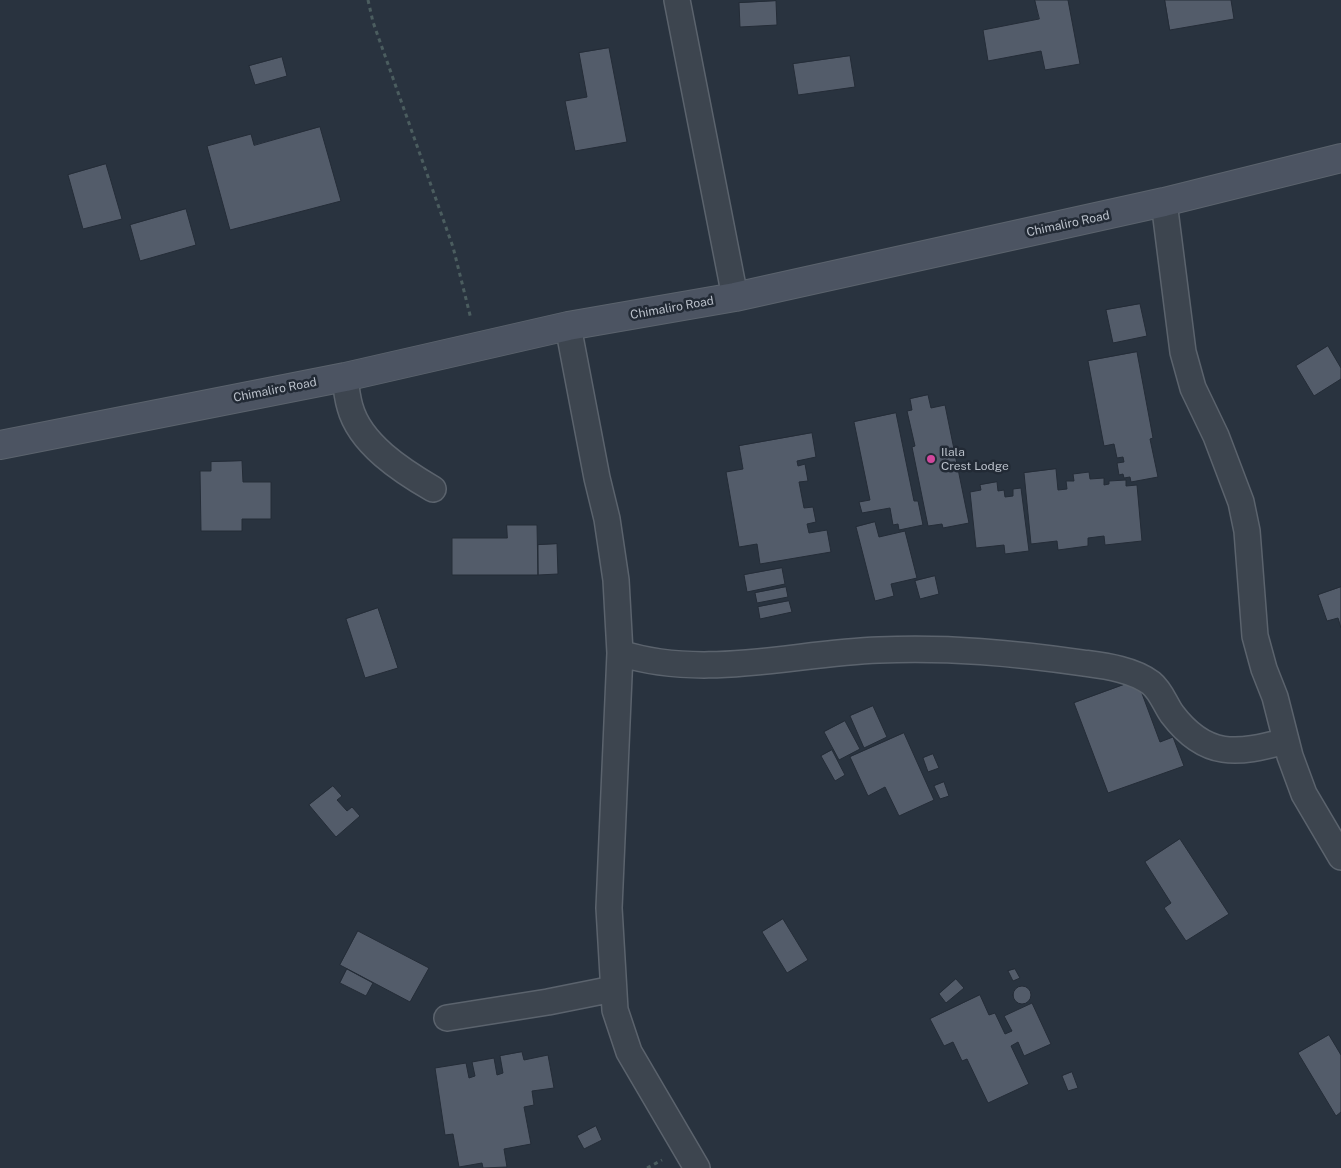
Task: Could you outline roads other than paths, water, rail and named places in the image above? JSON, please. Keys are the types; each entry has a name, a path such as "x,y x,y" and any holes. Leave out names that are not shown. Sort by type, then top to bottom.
{"street":[{"path":"678,0 735,296"},
{"name":"Chimaliro Road","path":"0,444 345,377 568,326 735,296 1164,202 1341,158"},
{"path":"1164,202 1183,352 1193,388 1226,460 1241,502 1247,531 1255,636 1304,794 1341,857"},
{"path":"568,326 608,526 616,580 620,652 609,908 612,988 615,1010 630,1052 697,1168"},
{"path":"345,377 350,409 363,434 381,452 415,479 433,489"},
{"path":"620,652 655,662 705,665 751,663 847,652 948,648 1082,663 1139,675 1153,684 1186,732 1204,745 1223,751 1238,751 1286,741"},
{"path":"447,1018 548,1002 612,988"}],"place":[{"name":"Ilala Crest Lodge","path":"931,459"}]}
